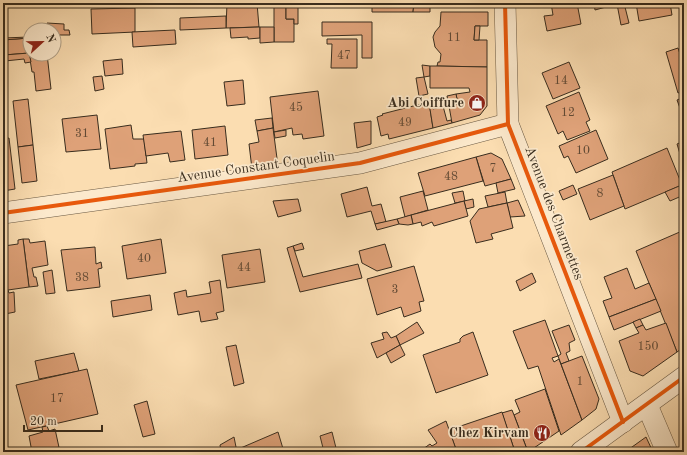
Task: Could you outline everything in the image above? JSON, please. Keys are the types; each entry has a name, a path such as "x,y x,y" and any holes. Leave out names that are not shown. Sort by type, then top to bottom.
{"street":[{"name":"Avenue des Charmettes","path":"505,3 508,124 623,422"},
{"name":"Avenue Constant Coquelin","path":"3,213 360,164 508,124"},
{"path":"581,452 684,378"},
{"path":"647,406 667,452"}],"building":[{"path":"227,3 257,3 259,27 226,28"},
{"path":"274,3 286,3 286,19 294,19 294,42 274,42"},
{"path":"286,3 298,3 298,24 294,24 294,19 286,19"},
{"path":"372,3 414,3 413,12 372,12"},
{"path":"414,3 430,3 430,12 413,12"},
{"path":"551,3 577,3 581,24 547,31 544,16 553,15"},
{"path":"594,3 624,3 629,23 621,25 617,4 595,10"},
{"path":"636,3 670,3 672,15 639,21"},
{"path":"135,8 135,32 92,34 91,9"},
{"path":"441,12 488,12 488,26 475,26 474,40 487,40 487,67 437,66 438,62 440,62 441,54 435,47 433,37 440,26"},
{"path":"226,16 226,28 180,30 180,18"},
{"path":"322,22 372,22 372,58 362,58 362,35 322,36"},
{"path":"62,24 64,24 64,30 69,30 70,35 62,35"},
{"path":"475,26 480,26 479,40 474,40"},
{"path":"260,27 260,38 231,38 230,28"},
{"path":"260,27 274,27 274,42 260,43"},
{"path":"175,30 176,44 133,47 132,32"},
{"path":"22,37 22,39 3,40 3,38"},
{"path":"22,39 22,54 4,55 3,40"},
{"path":"327,39 357,39 357,68 331,68 332,44 327,44"},
{"path":"678,48 684,66 684,91 678,93 666,52"},
{"path":"22,54 22,59 5,61 4,55"},
{"path":"122,59 123,74 105,76 103,61"},
{"path":"30,62 48,62 51,89 36,91 34,72 32,72"},
{"path":"569,62 580,88 553,99 542,73"},
{"path":"422,65 430,66 430,76 424,77"},
{"path":"430,66 487,67 487,106 480,115 452,123 449,106 458,104 456,94 470,92 469,88 430,88"},
{"path":"102,76 104,89 95,91 93,77"},
{"path":"424,77 428,94 419,96 416,78"},
{"path":"243,80 245,104 227,106 224,82"},
{"path":"318,91 324,136 303,139 302,134 293,135 292,128 274,132 270,97"},
{"path":"579,92 590,120 586,122 590,131 567,140 563,131 558,134 546,106"},
{"path":"456,94 458,104 449,106 447,96"},
{"path":"684,97 684,119 677,100"},
{"path":"28,99 33,145 18,147 13,101"},
{"path":"429,102 433,128 389,139 388,134 381,136 377,117 383,115 382,114"},
{"path":"429,103 431,103 433,109 443,106 447,121 451,120 452,123 433,128"},
{"path":"97,115 101,149 66,152 62,119"},
{"path":"272,118 273,128 257,131 255,120"},
{"path":"371,121 371,144 357,148 354,123"},
{"path":"131,125 133,139 144,139 147,163 110,169 105,129"},
{"path":"225,126 228,155 195,159 192,130"},
{"path":"273,128 278,166 252,169 249,144 259,142 257,131"},
{"path":"286,130 286,136 275,138 274,132"},
{"path":"596,130 608,159 576,173 568,156 564,158 559,146"},
{"path":"181,131 185,160 170,162 168,153 146,156 143,135"},
{"path":"9,138 15,189 3,191 3,139"},
{"path":"684,141 684,153 680,154 677,144"},
{"path":"33,145 37,181 22,183 18,147"},
{"path":"667,148 682,185 625,209 612,172"},
{"path":"491,153 502,159 511,179 485,186 476,157"},
{"path":"476,157 483,181 425,196 418,173"},
{"path":"613,175 624,206 590,220 578,189"},
{"path":"511,179 515,189 498,193 496,183"},
{"path":"684,184 684,195 670,201 665,192"},
{"path":"573,185 577,194 563,200 559,191"},
{"path":"367,187 372,206 381,204 386,222 375,224 371,211 347,217 341,194"},
{"path":"423,191 428,210 405,217 400,197"},
{"path":"463,191 465,201 455,203 452,193"},
{"path":"505,192 507,203 488,207 485,196"},
{"path":"298,199 301,211 278,217 273,201"},
{"path":"473,199 474,207 466,209 464,201"},
{"path":"518,200 525,216 510,217 507,203"},
{"path":"464,201 468,216 434,226 432,222 422,226 421,222 413,224 411,215"},
{"path":"507,203 513,228 491,234 493,239 476,243 470,221 479,209"},
{"path":"411,215 413,224 399,224 397,219"},
{"path":"397,219 399,224 377,230 375,224"},
{"path":"682,231 684,234 684,347 677,352 636,251"},
{"path":"23,239 29,239 30,243 45,241 48,265 32,268 38,286 29,287"},
{"path":"23,239 29,287 8,290 9,293 14,292 15,312 5,314 3,300 3,243 4,246 18,244 18,240"},
{"path":"161,239 166,273 127,279 122,246"},
{"path":"302,243 304,249 295,251 293,246"},
{"path":"385,244 392,267 377,271 362,263 359,251"},
{"path":"293,246 303,277 358,264 362,278 300,292 287,248"},
{"path":"95,247 96,264 101,262 102,268 98,269 100,287 67,291 61,250"},
{"path":"260,249 265,282 227,288 222,255"},
{"path":"414,266 424,301 419,302 421,311 404,317 401,307 377,315 367,279"},
{"path":"627,268 635,289 649,283 656,299 609,317 603,301 612,298 604,277"},
{"path":"52,270 55,293 46,294 43,272"},
{"path":"532,273 536,282 520,291 516,281"},
{"path":"220,280 224,311 216,313 218,319 201,322 199,311 178,315 174,293 186,290 187,297 211,293 209,282"},
{"path":"150,295 152,310 113,317 111,301"},
{"path":"656,299 661,311 614,330 609,317"},
{"path":"640,319 643,325 636,328 633,322"},
{"path":"545,320 558,356 552,358 554,362 559,359 582,420 561,435 538,366 528,369 513,331"},
{"path":"417,322 424,333 400,345 396,336"},
{"path":"666,323 677,352 643,376 630,371 619,341 639,333 636,328 643,325 646,330"},
{"path":"569,325 575,340 569,343 570,351 566,353 569,361 561,364 558,356 561,354 552,331"},
{"path":"387,332 391,338 396,336 400,345 377,358 371,343 384,339 382,333"},
{"path":"473,332 488,375 436,393 423,355 460,342 460,339 463,336"},
{"path":"236,345 244,383 234,386 226,347"},
{"path":"400,345 405,355 391,363 386,353"},
{"path":"74,353 79,371 39,379 35,361"},
{"path":"582,356 599,399 596,409 582,420 561,364"},
{"path":"87,369 98,414 28,430 16,385"},
{"path":"545,389 559,431 528,452 514,415 520,412 515,400"},
{"path":"147,401 155,434 143,437 134,405"},
{"path":"512,410 528,452 515,452 502,413"},
{"path":"502,412 515,452 457,452 449,430"},
{"path":"446,421 457,452 425,452 423,449 430,444 432,446 437,443 428,430"},
{"path":"47,426 49,431 55,429 60,452 32,452 29,436 43,432 42,427"},
{"path":"278,432 284,452 237,452 236,450"},
{"path":"332,432 337,452 324,452 320,436"},
{"path":"234,437 237,452 221,452 220,445"},
{"path":"646,437 653,452 625,452"}],"cycle path":[{"path":"505,3 508,124 623,422"},
{"path":"3,213 360,163 508,124"},
{"path":"581,452 684,377"}],"place":[{"name":"Abi Coiffure","path":"477,103"},
{"name":"Chez Kirvam","path":"542,433"}]}
